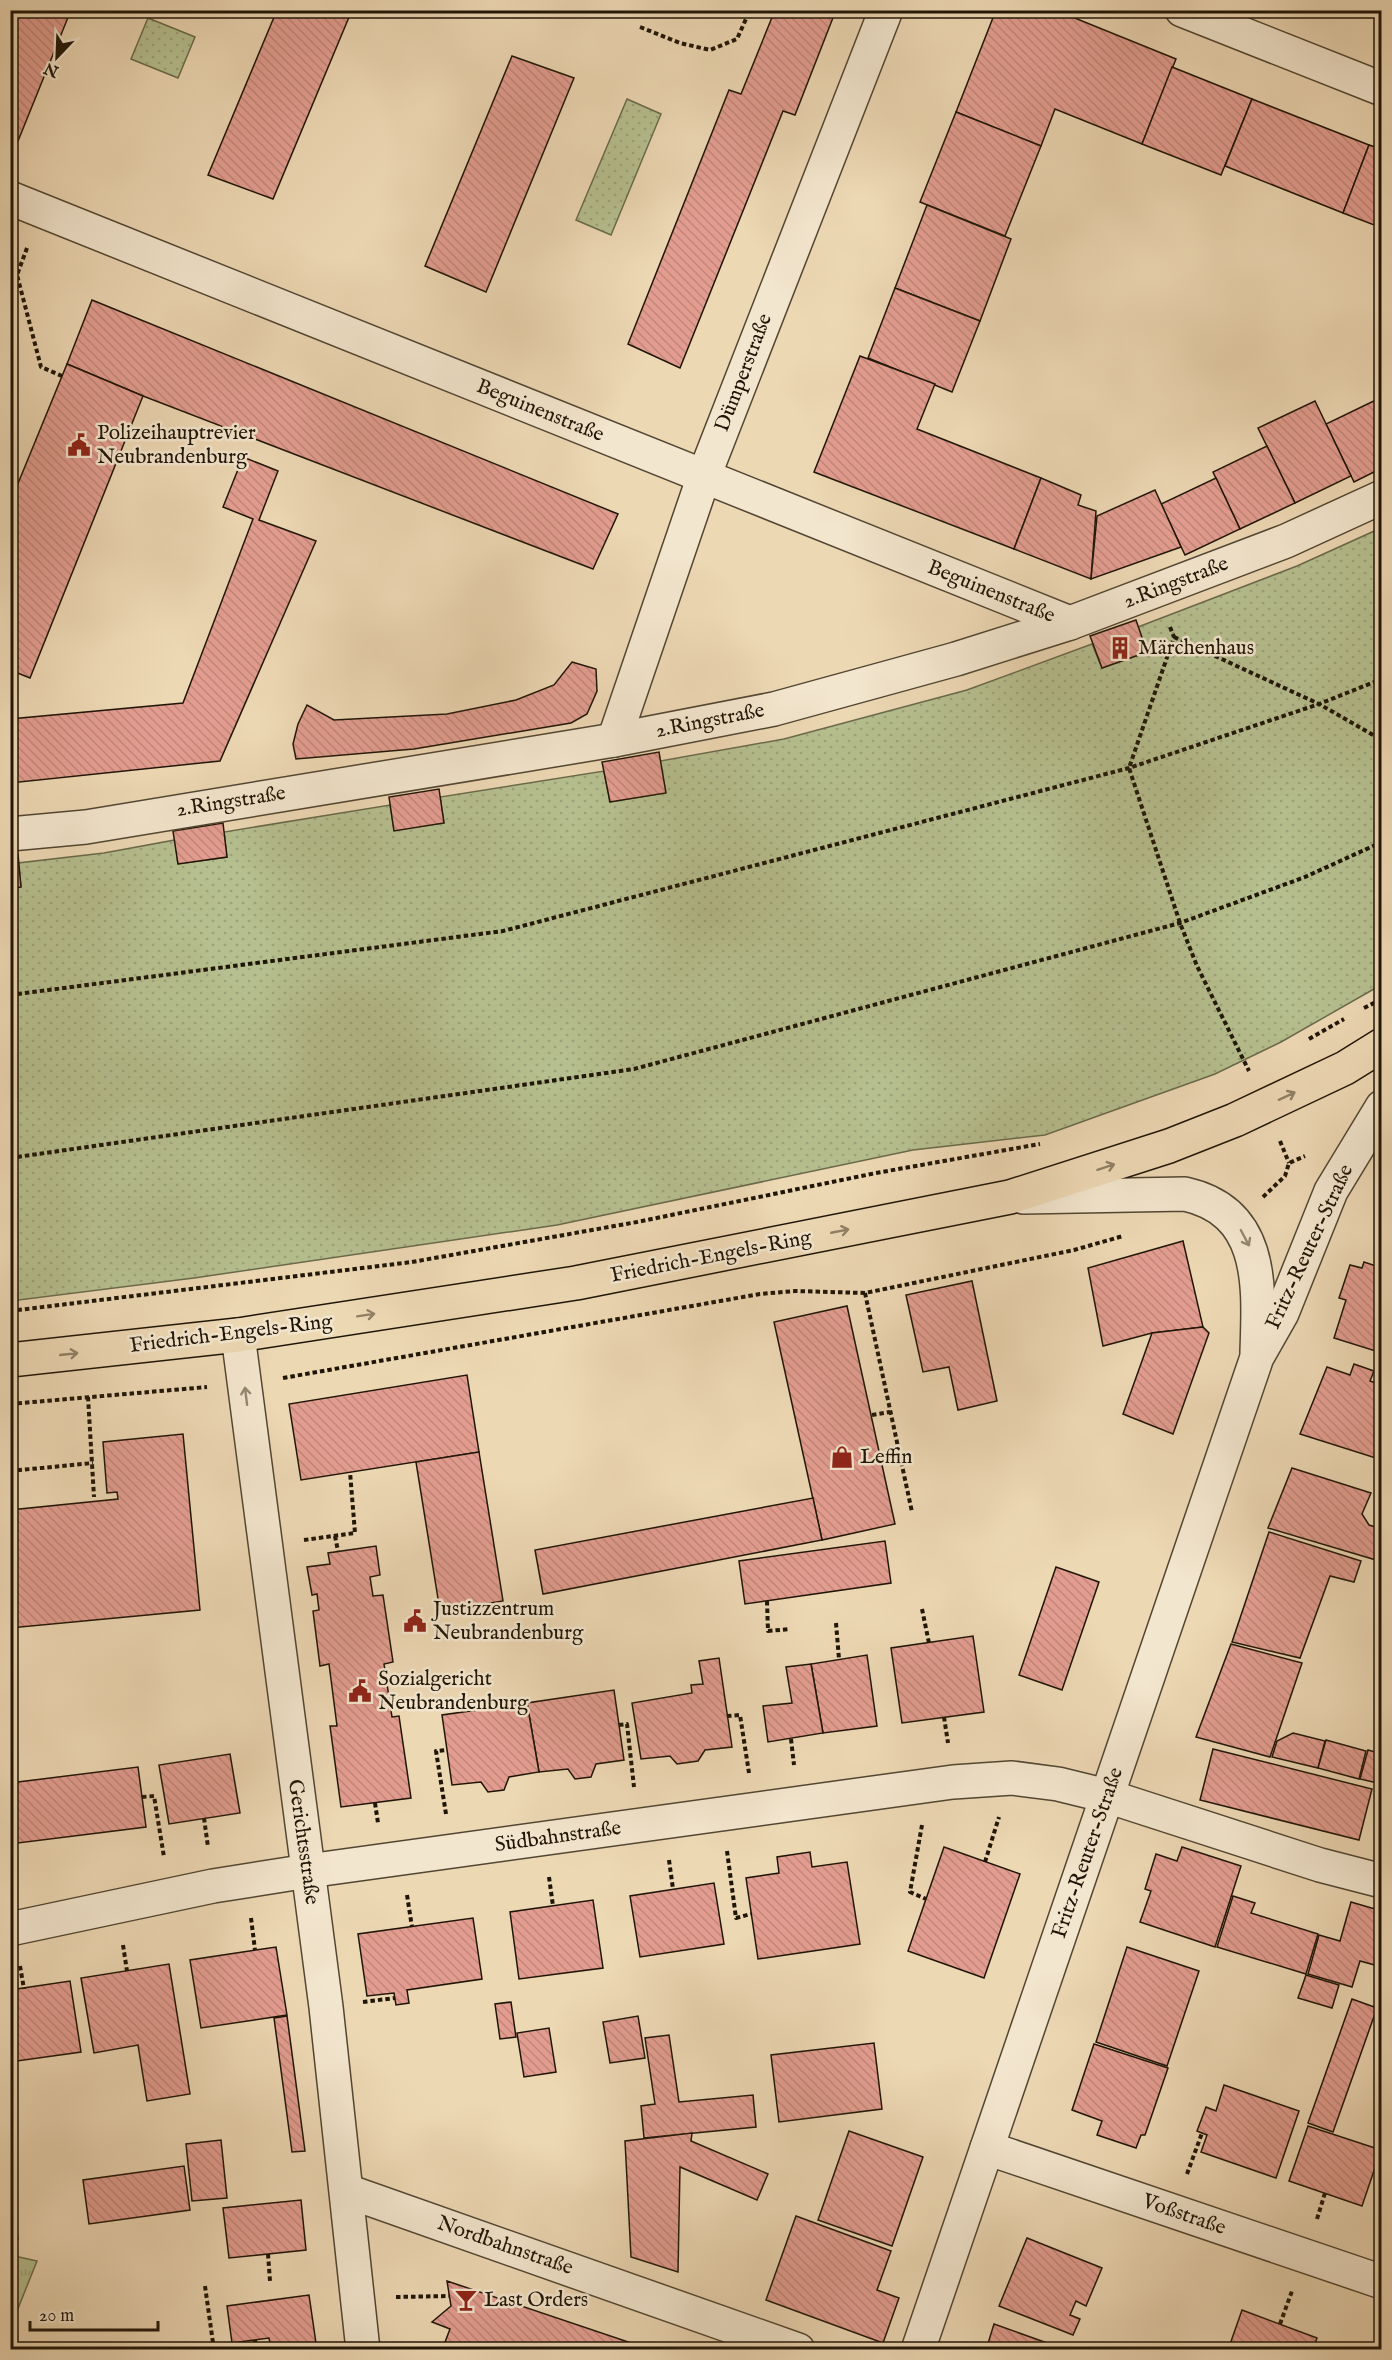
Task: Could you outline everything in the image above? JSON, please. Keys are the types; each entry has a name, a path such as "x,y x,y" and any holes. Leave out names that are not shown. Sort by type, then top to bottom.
{"main road":[{"name":"Friedrich-Engels-Ring","path":"10,1360 238,1335 576,1283 1010,1197 1169,1146 1235,1120 1346,1068 1382,1045"}],"street":[{"name":"Dümperstraße","path":"614,740 704,476 886,10"},
{"path":"1182,10 1382,89"},
{"name":"Beguinenstraße","path":"10,198 1070,623"},
{"name":"2.Ringstraße","path":"10,834 86,826 614,740 774,709 956,659 1070,623 1286,541 1382,497"},
{"name":"Fritz-Reuter-Straße","path":"918,2349 1257,1357 1282,1313 1331,1191 1382,1107"},
{"name":"Fritz-Reuter-Straße","path":"1010,1197 1185,1194 1204,1198 1218,1206 1236,1223 1246,1237 1255,1262 1259,1301 1257,1357"},
{"name":"Gerichtsstraße","path":"238,1335 308,1871 347,2191 363,2349"},
{"name":"Südbahnstraße","path":"10,1929 170,1895 308,1871 929,1785 1012,1778 1058,1784 1107,1796 1320,1865 1382,1881"},
{"name":"Voßstraße","path":"987,2148 1382,2282"},
{"name":"Nordbahnstraße","path":"347,2191 798,2349"}],"path":[{"path":"640,27 680,43 710,50 737,39 750,10"},
{"path":"41,210 17,274 41,367 62,376"},
{"path":"1249,1071 1197,966 1180,923 1129,768 1174,637 1319,704 1382,740"},
{"path":"10,995 503,931 1129,768 1319,704 1382,679"},
{"path":"10,1158 634,1069 1180,923 1305,877 1382,842"},
{"path":"1362,1009 1382,999"},
{"path":"1304,1042 1352,1015"},
{"path":"1239,1076 1258,1066"},
{"path":"10,1311 412,1262 637,1222 876,1173 1049,1142"},
{"path":"1236,1223 1285,1176 1289,1163 1327,1147 1350,1159"},
{"path":"10,1404 244,1384 760,1294 795,1291 865,1293 1074,1250 1129,1234"},
{"path":"865,1293 912,1512"},
{"path":"88,1397 94,1497"},
{"path":"872,1415 890,1412"},
{"path":"10,1471 93,1463"},
{"path":"265,1544 355,1533 350,1472"},
{"path":"335,1536 338,1551"},
{"path":"767,1600 768,1631 790,1629"},
{"path":"922,1609 928,1643"},
{"path":"836,1623 839,1659"},
{"path":"727,1716 740,1715 754,1809"},
{"path":"619,1725 627,1724 638,1826"},
{"path":"447,1750 436,1751 452,1851"},
{"path":"926,1899 909,1892 929,1785"},
{"path":"142,1797 154,1796 170,1895"},
{"path":"722,1814 736,1918 751,1914"},
{"path":"268,2254 270,2281"},
{"path":"205,2286 214,2349"},
{"path":"358,2298 449,2296"},
{"path":"255,2340 255,2349"}],"green space":[{"path":"148,18 195,37 178,78 131,59"},
{"path":"627,99 661,114 611,235 576,220"},
{"path":"1381,528 1381,985 1281,1042 1215,1074 1045,1135 913,1150 557,1225 194,1278 11,1301 10,889 21,887 18,863 104,853 175,840 178,864 227,857 224,832 390,805 394,830 444,823 440,797 604,771 610,802 665,793 660,761 784,739 967,690 1092,644 1102,668 1147,652 1138,627 1297,566"},
{"path":"10,2255 37,2261 17,2311 11,2307"}],"building":[{"path":"10,10 71,10 18,141 10,138"},
{"path":"277,10 352,10 273,199 208,175"},
{"path":"775,10 836,10 795,115 783,111 680,368 628,344 729,90 741,94"},
{"path":"996,10 1055,10 1176,59 1142,144 1055,109 1041,146 956,112"},
{"path":"512,56 574,78 486,292 425,266"},
{"path":"1172,67 1252,99 1221,175 1142,144"},
{"path":"1252,99 1369,145 1343,213 1225,166"},
{"path":"956,112 1041,146 1005,236 920,202"},
{"path":"1369,145 1382,149 1382,228 1343,213"},
{"path":"927,205 1011,239 980,321 895,288"},
{"path":"895,288 980,321 952,392 868,358"},
{"path":"92,300 618,514 593,569 143,396 67,364"},
{"path":"860,356 935,384 917,429 1041,478 1014,549 814,472"},
{"path":"67,364 143,396 30,678 10,670 10,503"},
{"path":"1380,398 1382,468 1354,482 1326,424"},
{"path":"1315,401 1351,476 1295,503 1258,428"},
{"path":"1267,446 1295,503 1240,529 1213,472"},
{"path":"243,457 278,471 259,520 316,541 220,761 10,783 10,719 183,703 253,519 223,507"},
{"path":"1041,478 1081,495 1078,505 1096,511 1091,579 1014,549"},
{"path":"1216,478 1240,529 1185,555 1161,504"},
{"path":"1155,490 1181,547 1091,579 1097,516"},
{"name":"Märchenhaus","path":"1136,620 1147,652 1102,668 1090,636"},
{"path":"572,662 596,669 597,691 587,714 571,723 414,749 296,759 293,744 298,724 307,705 334,720 447,714 516,700 554,685"},
{"path":"659,752 666,793 610,802 602,762"},
{"path":"439,789 444,823 394,831 389,797"},
{"path":"223,823 227,857 178,864 173,831"},
{"path":"18,854 21,887 10,889 10,855"},
{"path":"1183,1241 1203,1327 1152,1333 1103,1346 1088,1268"},
{"path":"1364,1262 1382,1268 1382,1353 1334,1338 1346,1300 1339,1298 1350,1265 1362,1268"},
{"path":"972,1281 997,1401 958,1410 949,1367 923,1372 906,1295"},
{"name":"Leffin","path":"847,1306 895,1524 822,1540 774,1322"},
{"path":"1203,1327 1209,1333 1173,1434 1123,1414 1152,1333"},
{"path":"1354,1364 1374,1371 1370,1381 1382,1385 1382,1460 1300,1434 1327,1367 1350,1375"},
{"path":"467,1375 479,1452 301,1480 289,1404"},
{"path":"183,1434 200,1610 10,1628 10,1510 118,1499 117,1492 107,1493 103,1442"},
{"path":"479,1452 503,1601 440,1611 416,1462"},
{"path":"1292,1468 1371,1493 1362,1514 1369,1525 1382,1529 1382,1546 1376,1560 1268,1528"},
{"path":"813,1498 822,1540 543,1594 535,1550"},
{"path":"1269,1532 1361,1561 1354,1582 1330,1576 1300,1658 1232,1642"},
{"path":"885,1541 891,1583 745,1604 739,1561"},
{"name":"Sozialgericht Neubrandenburg","path":"376,1546 380,1575 370,1577 373,1596 383,1595 393,1662 384,1664 392,1717 399,1716 411,1798 341,1807 330,1726 337,1726 329,1664 320,1666 313,1611 319,1610 317,1594 312,1595 307,1567 330,1564 328,1553"},
{"path":"1056,1567 1099,1582 1062,1690 1019,1675"},
{"path":"973,1636 984,1712 902,1723 891,1648"},
{"path":"1231,1644 1302,1663 1270,1757 1196,1737"},
{"path":"867,1655 877,1726 823,1733 811,1664"},
{"path":"719,1658 732,1747 705,1750 698,1761 677,1764 670,1756 641,1759 632,1703 692,1693 691,1685 703,1684 699,1661"},
{"path":"811,1664 823,1733 768,1742 763,1706 792,1703 786,1667"},
{"path":"614,1690 624,1760 596,1764 591,1777 575,1779 568,1769 539,1772 527,1703"},
{"path":"527,1703 539,1772 509,1777 504,1790 488,1792 481,1782 452,1785 442,1715"},
{"path":"1293,1733 1325,1741 1318,1768 1272,1757 1277,1741"},
{"path":"1326,1740 1366,1751 1359,1779 1318,1768"},
{"path":"1213,1749 1372,1789 1359,1840 1200,1800"},
{"path":"1368,1750 1382,1754 1382,1784 1360,1779"},
{"path":"230,1754 240,1813 169,1824 159,1765"},
{"path":"138,1767 146,1827 10,1844 10,1783"},
{"path":"944,1847 1020,1874 984,1978 908,1951"},
{"path":"1182,1847 1241,1866 1215,1947 1140,1922 1151,1891 1145,1889 1156,1854 1177,1861"},
{"path":"810,1852 812,1867 847,1862 860,1944 758,1959 746,1878 779,1873 777,1857"},
{"path":"714,1883 724,1944 640,1957 630,1896"},
{"path":"1233,1896 1255,1903 1251,1913 1318,1934 1306,1974 1217,1947"},
{"path":"593,1900 603,1968 519,1979 510,1912"},
{"path":"1351,1902 1382,1911 1382,1967 1360,1961 1352,1987 1308,1974 1319,1935 1340,1941"},
{"path":"473,1918 482,1979 407,1990 409,2003 396,2005 394,1993 367,1996 358,1934"},
{"path":"276,1947 287,2015 201,2028 190,1960"},
{"path":"1127,1947 1199,1971 1167,2066 1096,2042"},
{"path":"169,1964 190,2094 147,2101 138,2045 94,2053 81,1978"},
{"path":"1306,1975 1339,1985 1332,2008 1298,1998"},
{"path":"70,1981 81,2052 10,2062 10,1990"},
{"path":"1352,1999 1377,2008 1333,2132 1308,2123"},
{"path":"511,2002 516,2037 500,2039 495,2004"},
{"path":"287,2016 305,2151 292,2152 274,2018"},
{"path":"638,2016 645,2058 610,2063 603,2022"},
{"path":"549,2028 556,2072 524,2077 517,2033"},
{"path":"669,2035 679,2102 753,2095 756,2127 644,2138 641,2106 655,2104 645,2038"},
{"path":"874,2043 882,2109 779,2122 771,2055"},
{"path":"1094,2044 1168,2068 1145,2135 1141,2135 1136,2148 1097,2135 1102,2121 1072,2110"},
{"path":"1224,2085 1299,2111 1276,2178 1201,2152 1207,2135 1197,2131 1206,2107 1216,2111"},
{"path":"1308,2126 1381,2150 1362,2206 1289,2181"},
{"path":"849,2131 923,2157 892,2246 818,2220"},
{"path":"692,2133 691,2141 768,2174 757,2200 680,2167 678,2272 631,2257 625,2141"},
{"path":"221,2140 227,2198 192,2201 186,2144"},
{"path":"184,2166 190,2210 89,2224 83,2180"},
{"path":"10,2190 18,2239 10,2240"},
{"path":"301,2200 306,2250 229,2258 223,2208"},
{"path":"796,2216 891,2251 877,2290 899,2298 883,2343 766,2300"},
{"path":"1027,2238 1102,2268 1086,2306 1076,2301 1070,2315 1080,2319 1073,2335 999,2306"},
{"path":"447,2281 652,2350 442,2350 450,2329 432,2322 451,2306"},
{"path":"309,2295 317,2350 271,2350 269,2338 232,2343 227,2306"},
{"path":"1242,2310 1317,2338 1313,2350 1228,2350"},
{"path":"994,2324 1050,2344 1048,2350 986,2350"}],"place":[{"name":"Polizeihauptrevier Neubrandenburg","path":"79,445"},
{"name":"Märchenhaus","path":"1120,648"},
{"name":"Leffin","path":"842,1457"},
{"name":"Justizzentrum Neubrandenburg","path":"415,1621"},
{"name":"Sozialgericht Neubrandenburg","path":"360,1691"},
{"name":"Last Orders","path":"466,2300"}]}
